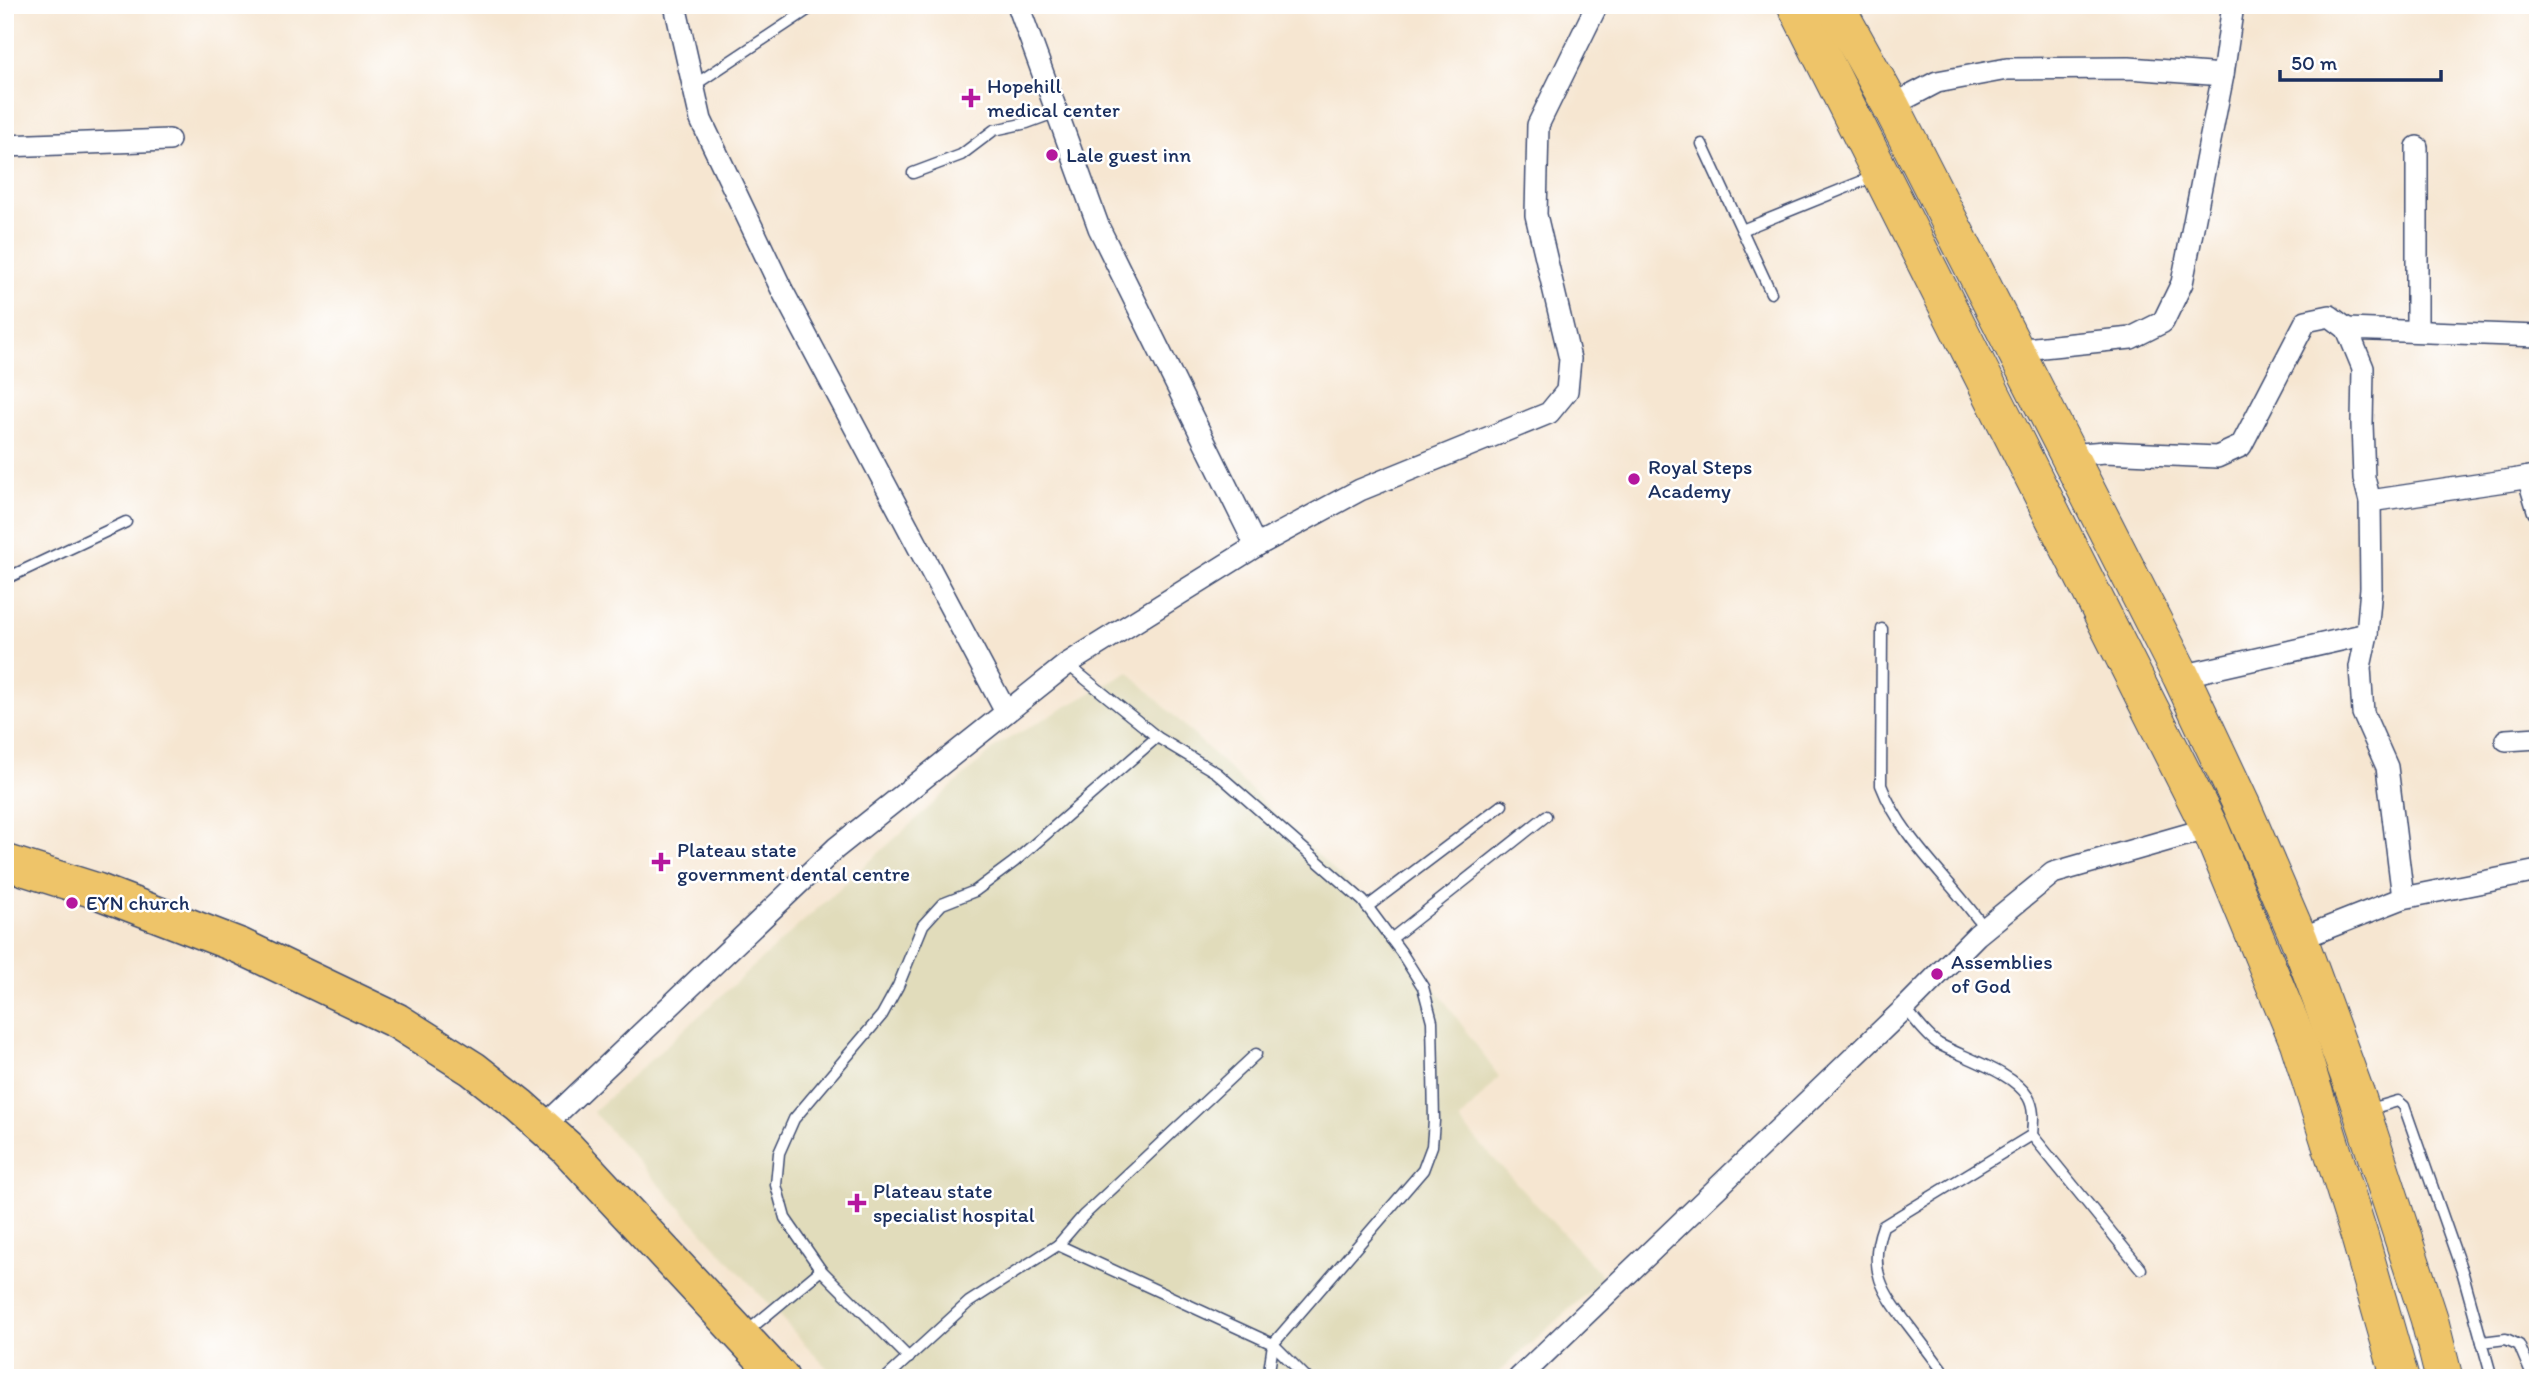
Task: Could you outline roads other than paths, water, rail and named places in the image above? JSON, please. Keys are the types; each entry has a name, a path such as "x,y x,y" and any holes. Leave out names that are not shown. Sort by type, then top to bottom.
{"highway":[{"path":"1796,5 2210,828 2298,1041 2360,1238 2400,1378"},
{"path":"1835,5 1891,106 2181,676 2241,804 2299,939 2362,1111 2429,1318 2444,1378"},
{"path":"1928,265 1953,272 1964,250"}],"main road":[{"path":"5,862 97,891 240,946 397,1021 473,1069 566,1147 781,1378"}],"street":[{"path":"675,5 701,120 782,290 1006,712"},
{"path":"1018,5 1099,228 1256,546"},
{"path":"543,1127 836,848 1067,664 1256,546 1360,490 1549,413 1567,391 1570,359 1536,215 1538,125 1597,5"},
{"path":"2014,350 2131,338 2162,322 2182,283 2223,75 2233,5"},
{"path":"1891,106 1937,82 2007,69 2129,68 2223,75"},
{"path":"5,146 169,140"},
{"path":"2417,147 2417,330"},
{"path":"2068,455 2105,452 2217,457 2241,446 2306,321 2330,316 2347,329 2363,368 2364,478 2370,501 2371,588 2367,634 2360,667 2363,713 2387,766 2403,898"},
{"path":"2347,329 2538,336"},
{"path":"2370,501 2533,476 2538,510"},
{"path":"2181,676 2367,634"},
{"path":"2506,740 2538,738"},
{"path":"1519,1378 1985,929 2053,873 2210,828"},
{"path":"2299,939 2403,898 2538,871"}],"lane":[{"path":"693,86 815,5"},
{"path":"913,173 961,155 994,130 1057,113"},
{"path":"1702,144 1771,293"},
{"path":"1742,230 1882,173"},
{"path":"5,579 126,522"},
{"path":"1882,629 1881,785 1889,807 1901,826 1966,902 1985,929"},
{"path":"1067,664 1157,737 1217,773 1367,907 1423,987 1432,1021 1434,1121 1432,1146 1423,1170 1273,1344 1268,1378"},
{"path":"909,1358 821,1270 785,1218 776,1185 779,1153 794,1119 882,1015 898,986 923,925 942,904 975,891 1014,862 1157,737"},
{"path":"1367,907 1502,805"},
{"path":"1391,939 1546,816"},
{"path":"1905,1008 1937,1042 2012,1082 2028,1097 2034,1114 2032,1135 2141,1269"},
{"path":"886,1378 969,1302 1058,1245 1083,1216 1255,1054"},
{"path":"2362,1111 2393,1101 2401,1102 2404,1106 2463,1274 2492,1378"},
{"path":"1948,1378 1884,1293 1876,1264 1879,1237 1883,1226 2032,1135"},
{"path":"1058,1245 1273,1344 1307,1378"},
{"path":"742,1336 821,1270"},
{"path":"2482,1342 2506,1339 2519,1345 2533,1378"}],"place":[{"name":"Hopehill medical center","path":"971,98"},
{"name":"Lale guest inn","path":"1052,155"},
{"name":"Royal Steps Academy","path":"1634,479"},
{"name":"Plateau state government dental centre","path":"661,862"},
{"name":"EYN church","path":"72,903"},
{"name":"Assemblies of God","path":"1937,974"},
{"name":"Plateau state specialist hospital","path":"857,1203"}]}
